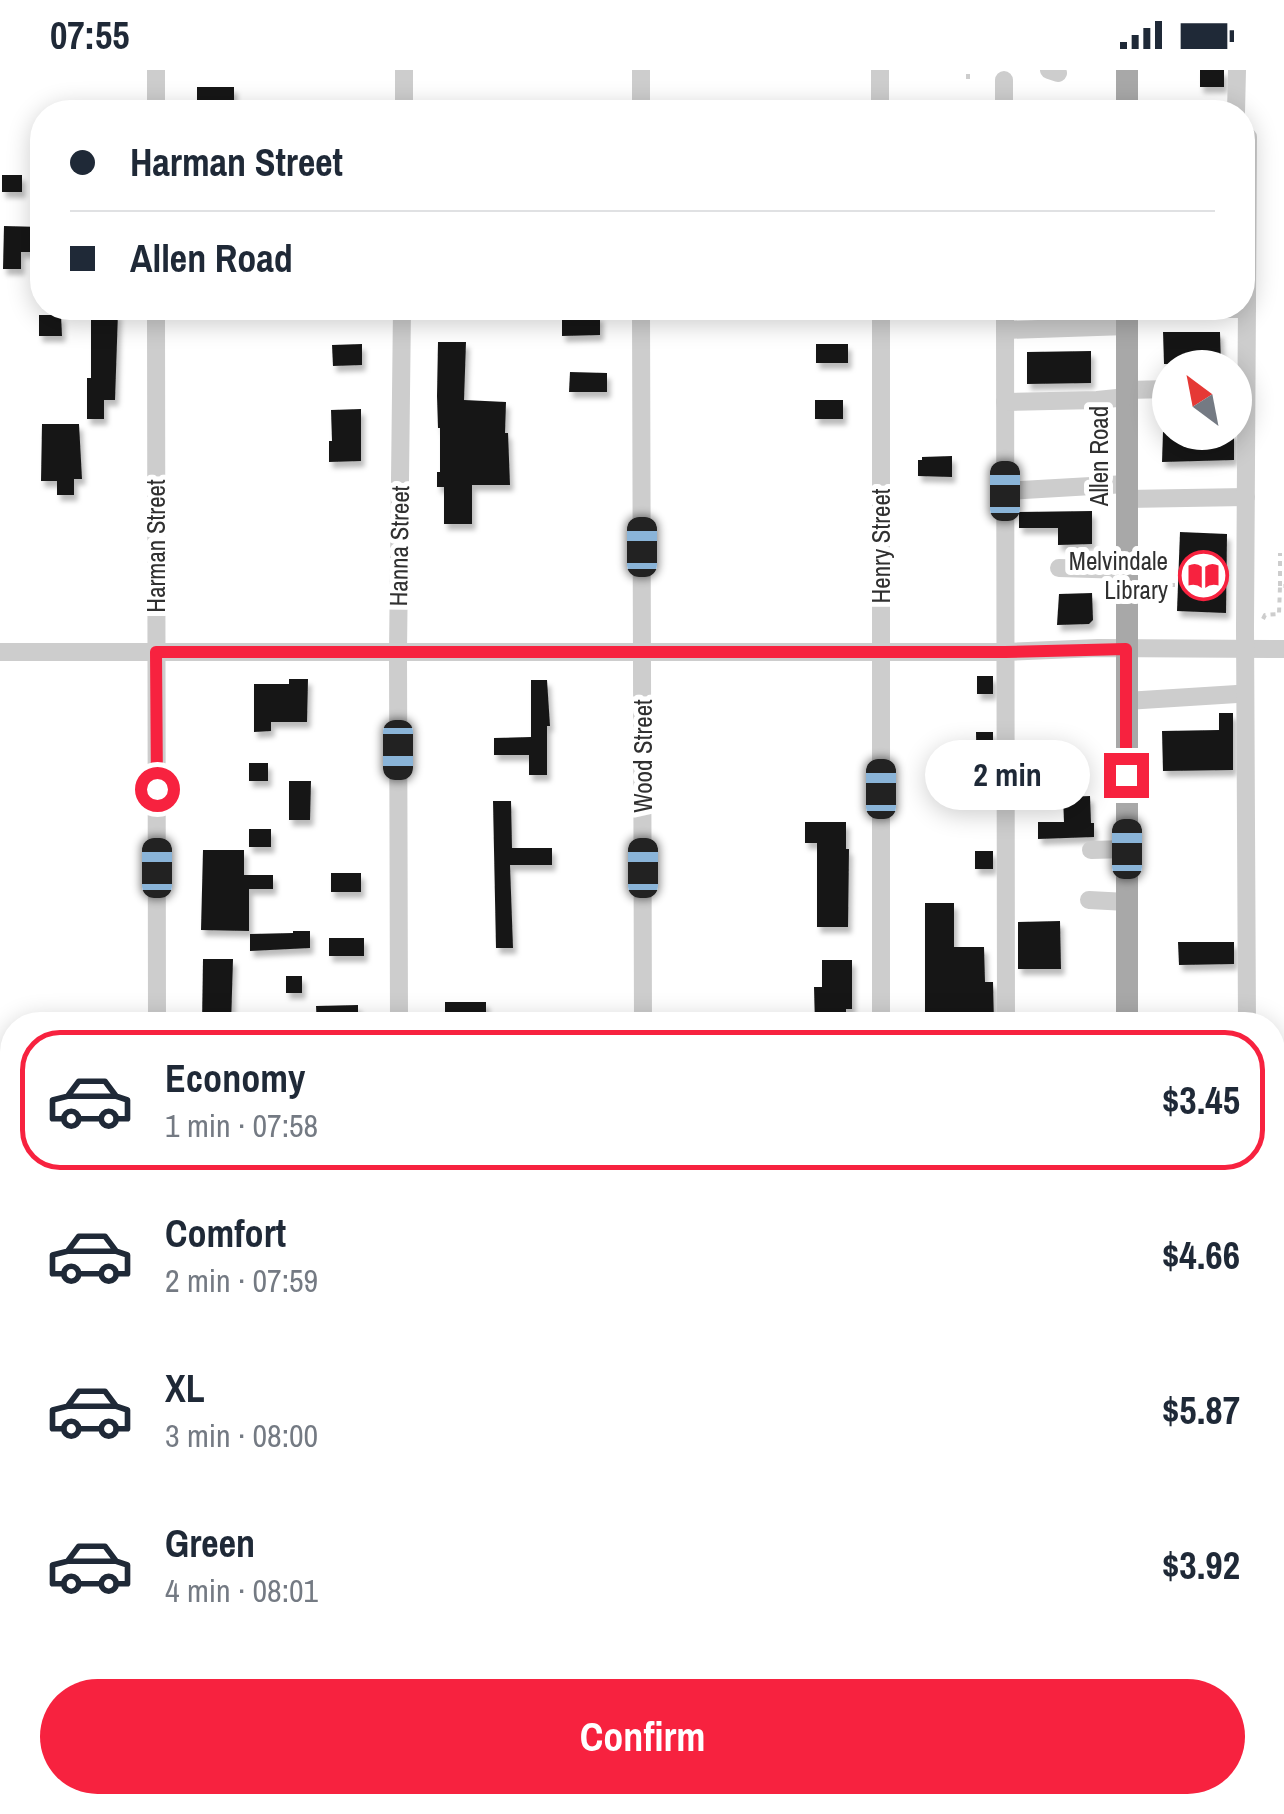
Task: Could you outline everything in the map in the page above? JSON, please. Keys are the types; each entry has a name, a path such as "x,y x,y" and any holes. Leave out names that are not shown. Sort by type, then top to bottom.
{"main road":[{"path":"1127,70 1127,100"},
{"name":"Allen Road","path":"1127,320 1128,1012"}],"street":[{"path":"156,70 156,100"},
{"path":"404,70 404,100"},
{"path":"641,70 641,100"},
{"path":"880,70 880,100"},
{"path":"1236,70 1236,100"},
{"path":"1004,80 1004,100"},
{"name":"Harman Street","path":"156,320 157,1012"},
{"name":"Hanna Street","path":"399,1012 402,320"},
{"name":"Wood Street","path":"641,320 644,1012"},
{"name":"Henry Street","path":"881,320 881,1012"},
{"path":"1004,320 1006,1012"},
{"path":"1004,330 1081,320"},
{"path":"1244,350 1246,320"},
{"path":"1005,402 1097,400 1152,391"},
{"path":"1244,450 1246,1012"},
{"path":"1005,491 1246,497"},
{"path":"1059,568 1126,570"},
{"path":"0,652 1284,649"},
{"path":"1126,700 1237,694"},
{"path":"1091,850 1127,849"},
{"path":"1090,900 1127,902"}],"path":[{"path":"968,70 968,79"},
{"path":"1258,628 1265,615 1279,614 1280,553"},
{"path":"1160,585 1178,585"}],"building":[{"path":"1200,70 1224,70 1224,87 1200,87"},
{"path":"197,87 234,87 234,100 197,100"},
{"path":"2,175 22,175 22,192 2,192"},
{"path":"4,226 30,227 30,252 21,252 21,269 3,269"},
{"path":"39,320 61,320 62,336 39,336"},
{"path":"91,320 118,320 115,400 104,400 104,419 87,419 87,378 91,378"},
{"path":"562,320 600,320 600,335 562,336"},
{"path":"1163,332 1220,332 1221,350 1164,350"},
{"path":"438,342 466,342 464,400 506,402 510,485 472,485 472,524 444,524 444,487 437,487"},
{"path":"362,344 362,365 333,366 332,345"},
{"path":"816,344 848,344 848,363 816,363"},
{"path":"1091,351 1091,383 1027,384 1027,352"},
{"path":"570,372 607,373 607,392 569,392"},
{"path":"815,400 843,400 843,419 815,419"},
{"path":"361,409 361,461 329,462 331,410"},
{"path":"42,424 79,424 82,479 74,479 74,495 57,495 57,481 41,481"},
{"path":"1162,450 1234,450 1234,460 1162,462"},
{"path":"952,456 952,477 918,476 918,460 922,457"},
{"path":"1092,511 1092,544 1058,545 1058,528 1019,528 1019,512"},
{"name":"Melvindale Library","path":"1180,532 1227,534 1226,613 1177,611"},
{"path":"1092,593 1093,620 1089,624 1057,625 1059,594"},
{"path":"977,676 993,676 993,694 977,694"},
{"path":"289,679 308,679 307,722 271,722 271,731 254,732 254,684 289,684"},
{"path":"531,680 547,680 547,775 529,775 529,755 494,755 494,738 531,737"},
{"path":"1219,713 1233,713 1233,770 1163,771 1162,731 1219,730"},
{"path":"976,732 993,732 993,788 977,788"},
{"path":"249,763 268,763 268,781 249,781"},
{"path":"289,781 311,781 310,820 289,820"},
{"path":"1090,796 1094,837 1038,839 1038,822 1064,822 1063,797"},
{"path":"493,801 511,801 512,848 552,848 552,865 510,865 513,948 496,948"},
{"path":"805,822 846,822 848,927 817,927 817,843 805,843"},
{"path":"249,829 271,829 271,847 249,847"},
{"path":"203,850 244,850 244,875 273,875 273,889 249,889 249,931 201,930"},
{"path":"975,851 993,851 993,869 975,869"},
{"path":"331,873 361,873 361,892 331,892"},
{"path":"925,903 954,903 954,947 984,947 985,982 993,982 994,1012 925,1012"},
{"path":"1060,921 1061,969 1018,969 1018,922"},
{"path":"310,931 310,948 250,951 250,934"},
{"path":"329,938 364,938 364,956 329,956"},
{"path":"1178,942 1234,942 1234,964 1179,965"},
{"path":"203,959 233,959 231,1012 202,1012"},
{"path":"822,960 852,960 852,1009 815,1012 814,987 822,987"},
{"path":"286,976 302,976 302,993 286,993"},
{"path":"445,1002 486,1002 486,1012 445,1012"},
{"path":"358,1005 358,1012 316,1012 316,1006"}],"place":[{"name":"Melvindale Library","path":"1203,575"}],"route":[{"path":"157,789 156,652 1126,649 1126,775"}]}
